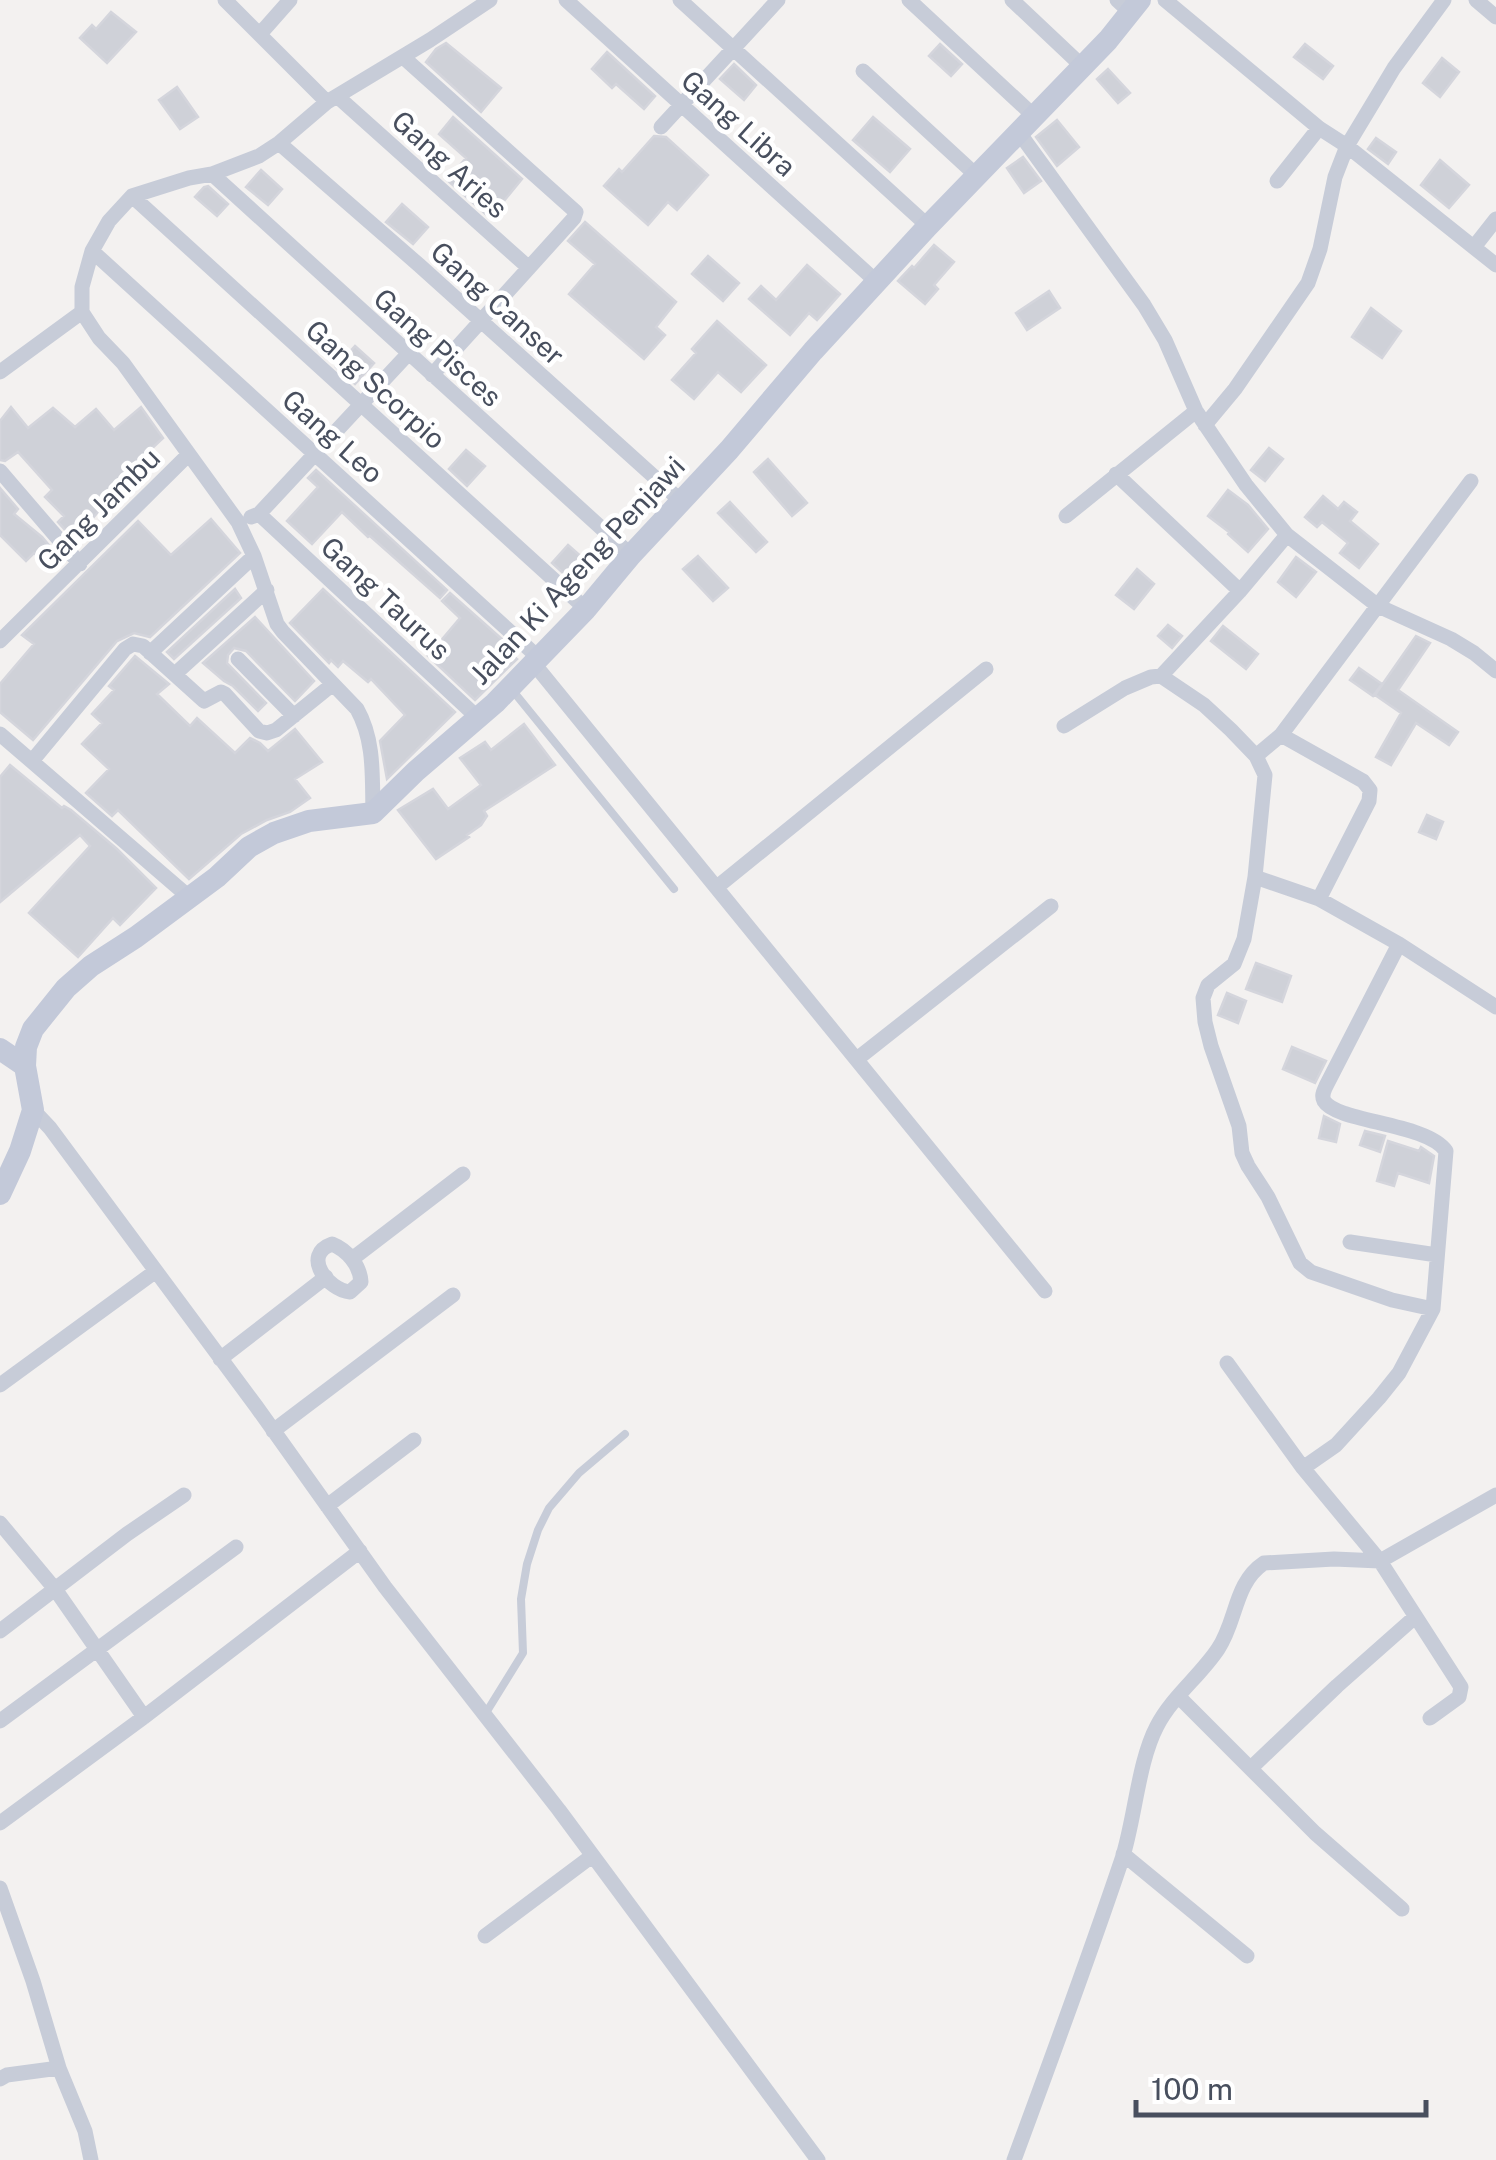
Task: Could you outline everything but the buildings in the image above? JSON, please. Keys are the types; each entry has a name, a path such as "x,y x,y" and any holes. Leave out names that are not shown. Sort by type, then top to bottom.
{"main road":[{"name":"Jalan Ki Ageng Penjawi","path":"373,813 538,662 813,351 1108,40 1130,4"},
{"path":"0,1194 33,1110 25,1066 26,1048 33,1028 66,988 217,877 249,847 274,833 309,822 373,813"},
{"path":"0,1048 25,1066"}],"street":[{"name":"Gang Aries","path":"225,0 332,100 530,268"},
{"path":"260,34 290,0"},
{"path":"373,813 370,738 357,710 282,632 238,522 123,363 99,338 82,312 82,287 92,251 108,222 132,196 247,162 279,144 372,73 490,0"},
{"name":"Gang Libra","path":"566,0 878,284"},
{"path":"680,0 928,226"},
{"path":"661,127 778,0"},
{"path":"908,0 1027,126 1165,340 1201,418 1246,485 1287,535 1378,606 1451,639 1496,671"},
{"path":"1012,0 1082,66"},
{"path":"1166,0 1319,128 1496,265"},
{"path":"1066,516 1116,474 1201,418 1235,389 1308,284 1346,146 1394,68 1444,0"},
{"path":"1476,0 1496,17"},
{"path":"403,56 575,209 574,218 432,375"},
{"path":"863,71 977,176"},
{"path":"1277,182 1319,128"},
{"name":"Gang Canser","path":"279,144 681,502"},
{"name":"Gang Pisces","path":"212,174 632,554"},
{"name":"Gang Scorpio","path":"132,196 586,610"},
{"path":"1474,247 1496,219"},
{"name":"Gang Leo","path":"92,251 538,662 1045,1290"},
{"path":"0,372 82,312"},
{"path":"238,522 259,514 408,354"},
{"name":"Gang Jambu","path":"0,641 188,455"},
{"path":"0,471 80,564"},
{"path":"1116,474 1240,592"},
{"path":"1256,756 1281,735 1472,481"},
{"name":"Gang Taurus","path":"259,514 478,718"},
{"path":"1161,676 1287,535"},
{"path":"150,653 254,556"},
{"path":"175,674 267,590"},
{"path":"32,761 133,644 143,646 204,702 216,693 225,694 259,731 267,734 333,684"},
{"path":"238,660 294,716"},
{"path":"717,887 986,669"},
{"path":"1064,726 1125,688 1161,676 1204,705 1256,756 1265,775 1256,877 1244,939 1238,957 1208,985 1203,998 1211,1046 1240,1126 1242,1153 1300,1262 1310,1272 1392,1300 1434,1309"},
{"path":"0,734 189,897"},
{"path":"1281,735 1363,780 1370,790 1369,801 1319,899"},
{"path":"1256,877 1319,899 1399,944 1496,1007"},
{"path":"857,1060 1051,906"},
{"path":"1303,1468 1336,1445 1399,1373 1434,1309 1447,1161 1443,1146 1426,1135 1339,1111 1323,1099 1326,1086 1399,944"},
{"path":"33,1110 66,1149 415,1626 818,2160"},
{"path":"352,1259 463,1174"},
{"path":"1350,1242 1437,1255"},
{"path":"332,1244 352,1259 361,1282 350,1292 341,1291 326,1277 317,1259 319,1251 332,1244"},
{"path":"0,1385 156,1271"},
{"path":"220,1358 326,1277"},
{"path":"273,1431 453,1295"},
{"path":"1227,1364 1303,1468 1380,1561 1461,1687 1459,1698 1430,1718"},
{"path":"327,1506 414,1440"},
{"path":"0,1631 126,1534 184,1495"},
{"path":"1014,2160 1124,1854 1152,1738 1166,1712 1219,1647 1244,1582 1264,1563 1380,1561 1496,1495"},
{"path":"0,1523 55,1589 144,1717"},
{"path":"0,1721 236,1547"},
{"path":"0,1823 360,1550"},
{"path":"1251,1768 1415,1617"},
{"path":"1178,1696 1315,1833 1402,1909"},
{"path":"1124,1854 1247,1956"},
{"path":"485,1936 592,1856"},
{"path":"0,1888 92,2160"},
{"path":"0,2079 59,2068"}],"lane":[{"path":"510,688 674,889"},
{"path":"484,1716 523,1653 521,1599 526,1564 538,1530 550,1508 579,1474 625,1434"}]}
